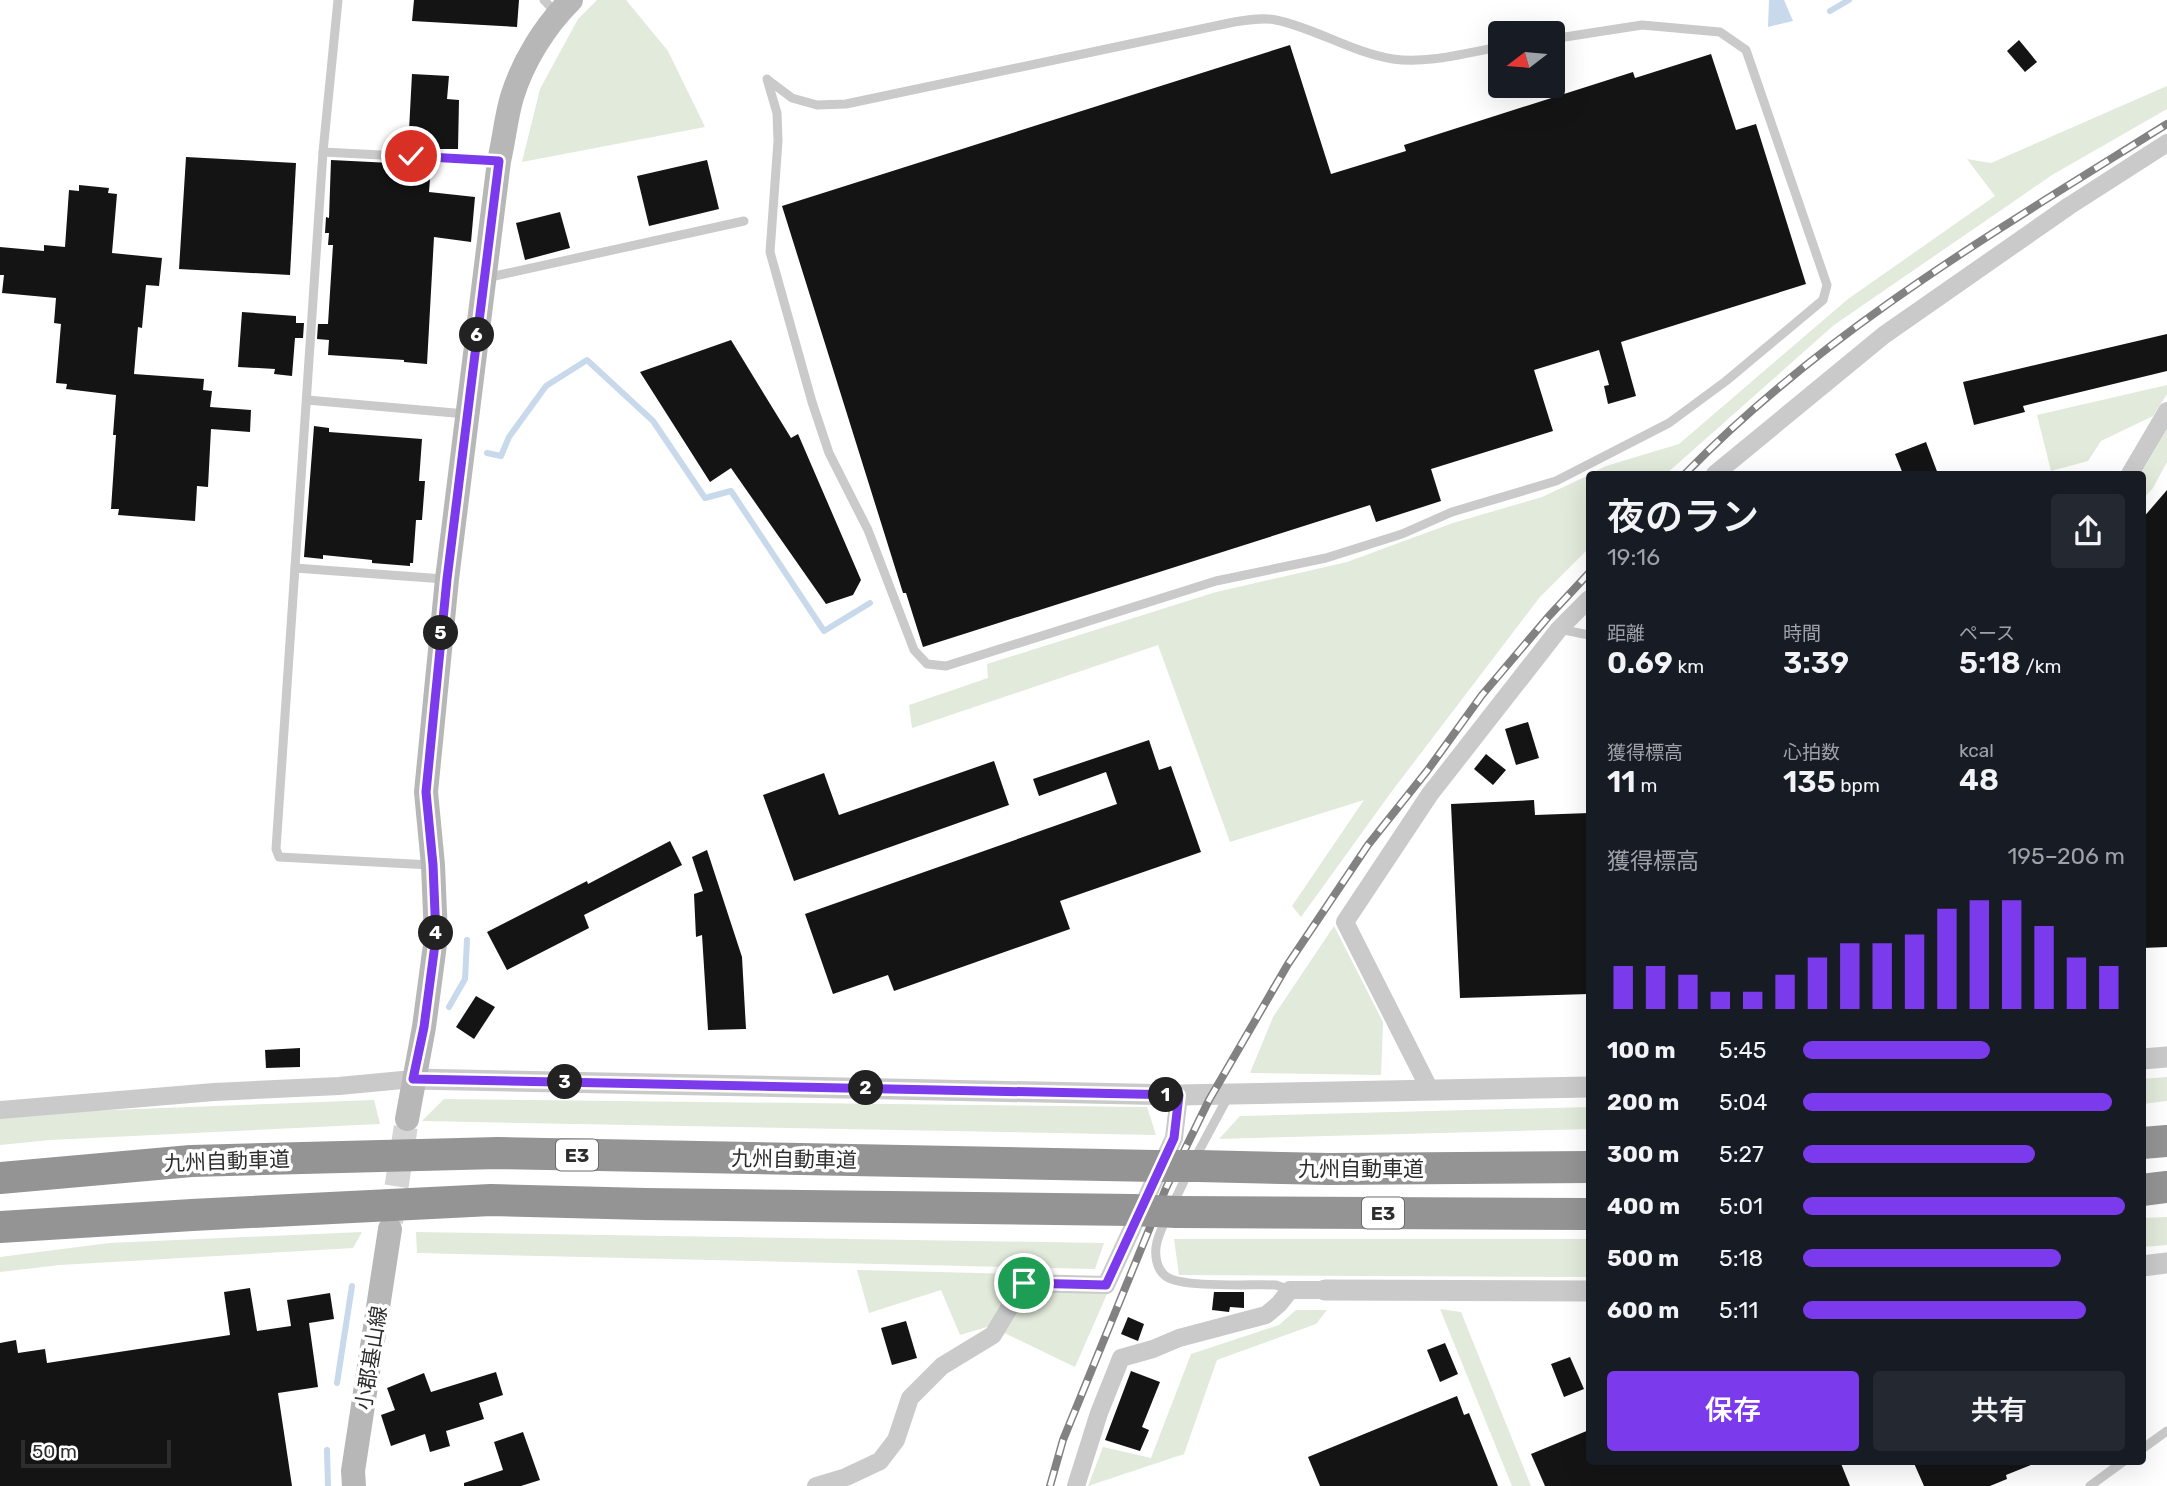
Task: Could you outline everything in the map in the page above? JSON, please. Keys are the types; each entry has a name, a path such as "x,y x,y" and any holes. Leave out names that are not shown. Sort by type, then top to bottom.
{"highway":[{"path":"2146,1143 2167,1141"},
{"name":"九州自動車道","path":"0,1178 191,1161 498,1153 1329,1169 1586,1167"},
{"path":"2146,1190 2167,1187"},
{"name":"E3","path":"0,1227 491,1200 1177,1212 1586,1214"}],"main road":[{"path":"407,1119 424,1027 436,937 426,792 447,579 499,161 512,97 527,60 557,5"},
{"name":"小郡基山線","path":"354,1486 353,1471 390,1229"}],"street":[{"path":"1719,471 1895,327 2069,205 2167,143"},
{"path":"2132,471 2167,411"},
{"path":"1430,1090 1345,922 1430,794 1559,629 1586,602"},
{"path":"2146,1059 2167,1057"},
{"path":"0,1110 413,1079 1179,1095 1586,1087"},
{"path":"816,1486 846,1477 880,1461 896,1440 910,1398 942,1366 993,1335 1024,1283 1106,1285 1174,1138 1179,1095"},
{"path":"2146,1266 2167,1263"},
{"path":"1076,1486 1099,1413 1121,1358 1179,1338 1266,1315 1290,1290 1586,1291"}],"lane":[{"path":"338,0 323,152 276,849 279,857 433,865"},
{"path":"1488,49 1416,61 1391,59 1275,19 1256,19 846,104 817,104 792,98 766,79 777,113 778,141 770,252 794,342 829,453 868,530 914,650 928,664 946,666 1216,581 1326,558 1402,534 1452,512 1556,481 1669,423 1726,381 1823,300 1827,285 1746,50 1720,32 1642,25 1565,37"},
{"path":"323,152 499,161"},
{"path":"484,278 744,221"},
{"path":"307,400 467,414"},
{"path":"295,568 447,579"},
{"path":"1559,629 1586,634"},
{"path":"1229,1094 1204,1138 1158,1239 1156,1252 1159,1268 1168,1278 1186,1283 1276,1284 1290,1290"},
{"path":"2146,1446 2167,1431"},
{"path":"2090,1486 2119,1465"}],"green space":[{"path":"597,0 626,0 668,51 705,127 522,162 540,89 578,19"},
{"path":"2167,86 2167,109 2052,175 1834,325 1669,471 1596,471 1679,444 1848,299 1995,196 1967,159 1991,163"},
{"path":"2167,385 2167,394 2153,416 2101,441 2088,461 2051,471 2037,415"},
{"path":"2167,429 2167,462 2146,496 2146,471 2143,471"},
{"path":"1586,476 1586,551 1540,597 1392,791 1301,917 1292,906 1364,800 1230,842 1158,645 912,728 909,705 988,678 987,664 1216,592 1347,562 1453,523 1542,497"},
{"path":"1334,926 1383,1022 1381,1075 1250,1073 1273,1017"},
{"path":"2167,1077 2167,1101 2146,1104 2146,1079"},
{"path":"444,1099 1147,1107 1156,1135 422,1121"},
{"path":"374,1100 380,1124 50,1140 0,1145 0,1118 58,1112"},
{"path":"1586,1107 1586,1129 1219,1139 1240,1116"},
{"path":"2167,1217 2167,1245 2146,1247 2146,1218"},
{"path":"362,1232 353,1248 60,1265 0,1272 0,1257 109,1243"},
{"path":"416,1232 1104,1243 1095,1269 417,1253"},
{"path":"1174,1239 1586,1239 1586,1277 1179,1275"},
{"path":"857,1270 1019,1274 1013,1288 1107,1294 1075,1367 990,1326 960,1335 941,1290 869,1313"},
{"path":"1440,1309 1461,1312 1531,1486 1512,1486"},
{"path":"1296,1310 1327,1310 1316,1324 1217,1360 1184,1454 1088,1486 1103,1447 1151,1458 1191,1354 1279,1325"}],"water":[{"path":"1769,0 1784,0 1793,21 1768,27"}],"building":[{"path":"414,0 519,0 517,27 412,21"},
{"path":"2019,40 2037,62 2025,72 2007,51"},
{"path":"1290,45 1331,174 1406,151 1404,145 1551,98 1565,98 1565,94 1633,72 1635,78 1711,54 1736,130 1756,124 1806,284 1621,342 1636,396 1608,404 1604,386 1609,385 1599,350 1534,370 1553,431 1431,469 1441,501 1376,522 1370,505 923,647 906,593 903,593 782,206"},
{"path":"412,74 449,76 447,99 459,100 458,149 408,149"},
{"path":"186,157 296,163 290,275 179,269"},
{"path":"331,160 431,165 429,192 475,197 471,242 434,237 427,364 328,355 329,340 317,339 318,324 328,324 333,245 328,245 329,233 325,233 326,217 329,218"},
{"path":"707,160 719,209 649,226 637,176"},
{"path":"79,185 109,188 108,193 117,194 112,253 162,258 159,286 146,285 142,328 138,327 134,374 204,379 203,390 212,391 210,407 251,410 250,432 211,429 208,487 197,486 195,521 118,515 119,509 111,509 116,395 66,389 67,384 56,383 61,324 54,323 56,298 2,293 4,275 0,275 0,247 44,251 44,245 65,247 69,190 79,191"},
{"path":"560,212 570,248 525,260 516,223"},
{"path":"242,312 296,316 296,323 304,323 303,338 295,338 292,376 274,374 275,369 238,367"},
{"path":"2167,334 2167,371 2023,406 2025,412 1974,425 1963,382"},
{"path":"731,340 791,438 798,434 861,580 853,595 826,604 731,468 710,482 640,372"},
{"path":"314,426 329,428 329,432 422,439 419,481 425,481 422,520 416,520 413,563 410,563 410,566 323,555 323,559 304,557"},
{"path":"1926,442 1937,471 1902,471 1895,454"},
{"path":"2167,490 2167,947 2146,948 2146,514"},
{"path":"1528,722 1539,758 1516,765 1505,729"},
{"path":"1149,740 1159,770 1171,766 1201,852 1060,901 1070,929 894,991 888,975 833,994 805,914 1117,804 1106,772 1039,796 1033,779"},
{"path":"1486,754 1506,770 1493,785 1474,769"},
{"path":"994,761 1009,805 794,881 763,795 824,773 839,815"},
{"path":"1534,800 1535,815 1586,813 1586,994 1460,998 1451,804"},
{"path":"670,841 682,865 584,915 589,928 507,970 487,932"},
{"path":"707,850 742,957 746,1029 708,1030 702,935 696,937 694,894 703,891 692,857"},
{"path":"476,996 495,1007 474,1039 456,1027"},
{"path":"300,1048 300,1067 266,1068 265,1050"},
{"path":"250,1288 257,1331 291,1326 287,1300 330,1293 334,1319 309,1323 318,1387 278,1393 292,1486 0,1486 0,1343 16,1340 18,1353 45,1349 47,1363 230,1335 224,1292"},
{"path":"1214,1292 1244,1292 1244,1308 1230,1307 1229,1312 1212,1310"},
{"path":"1128,1317 1144,1324 1138,1341 1121,1334"},
{"path":"906,1321 917,1358 892,1365 881,1328"},
{"path":"1445,1343 1458,1374 1440,1382 1427,1350"},
{"path":"1570,1357 1584,1389 1564,1397 1551,1364"},
{"path":"1131,1371 1160,1382 1142,1427 1149,1430 1140,1451 1105,1440"},
{"path":"496,1372 503,1395 479,1403 484,1419 446,1431 450,1446 430,1452 425,1434 391,1446 381,1415 395,1410 387,1388 424,1373 431,1392"},
{"path":"1457,1396 1464,1415 1469,1413 1498,1486 1320,1486 1308,1457"},
{"path":"1586,1431 1586,1465 1842,1465 1850,1486 1545,1486 1531,1454"},
{"path":"523,1432 540,1480 521,1486 464,1486 464,1483 503,1470 494,1442"},
{"path":"1915,1465 2031,1465 2006,1475 2007,1479 1990,1486 1924,1486"}],"waterway":[{"path":"1830,11 1849,0"},
{"path":"487,453 501,456 509,437 546,386 587,360 653,421 705,498 731,491 824,631 870,603"},
{"path":"449,1007 465,979 467,940"},
{"path":"337,1383 352,1286"},
{"path":"327,1450 328,1486"}],"tunnel":[{"path":"391,1222 407,1119"}],"railway":[{"path":"1688,471 1739,422 1854,328 1977,243 2167,124"},
{"path":"1050,1486 1063,1440 1166,1188 1209,1100 1288,964 1368,845 1427,771 1482,695 1586,576"}],"route":[{"path":"411,156 499,161 447,579 426,792 436,937 424,1027 413,1079 1179,1095 1174,1138 1106,1285 1024,1283"}]}
